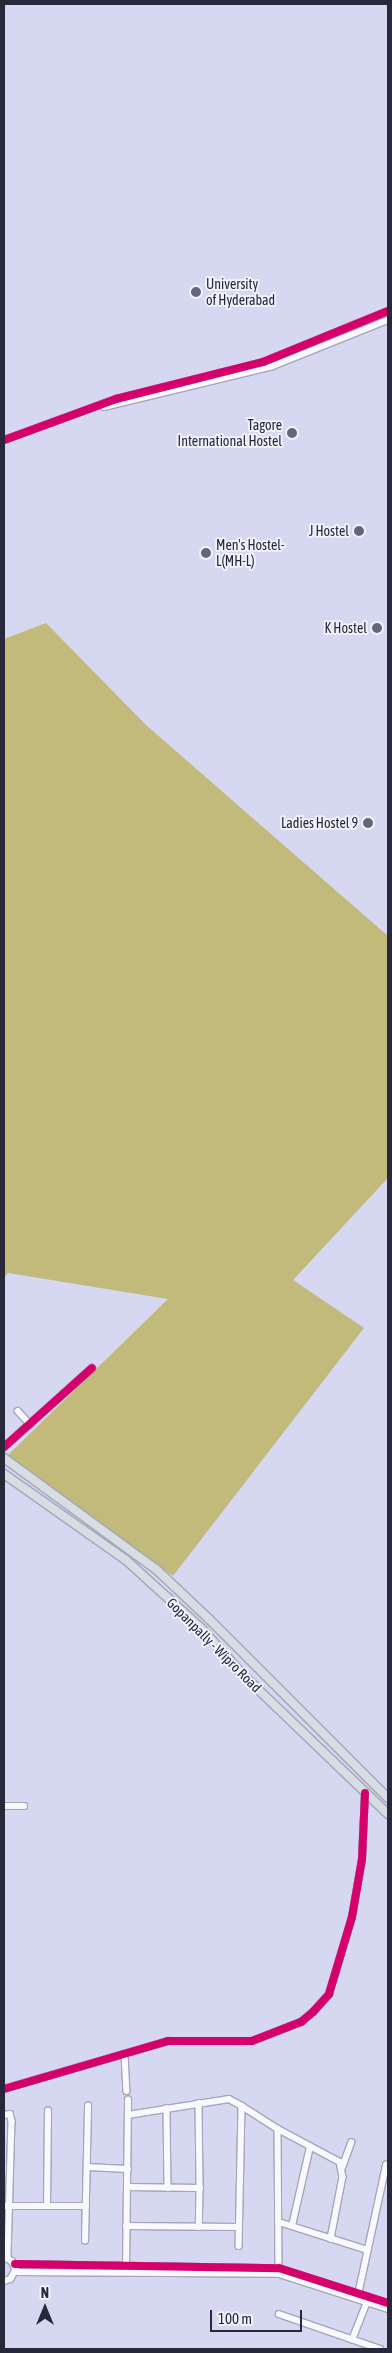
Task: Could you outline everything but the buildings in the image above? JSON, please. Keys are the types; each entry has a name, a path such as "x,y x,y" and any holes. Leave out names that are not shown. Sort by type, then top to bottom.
{"main road":[{"name":"Gopanpally - Wipro Road","path":"4,1458 157,1570 209,1618 388,1798"},
{"name":"Gopanpally - Wipro Road","path":"4,1474 70,1518 126,1560 202,1629 243,1675 388,1814"},
{"path":"135,1570 143,1561"}],"street":[{"path":"4,440 116,399 263,362 388,311"},
{"path":"94,408 119,404 274,366 388,320"},
{"path":"4,1447 92,1368"},
{"path":"18,1411 30,1424"},
{"path":"4,2089 168,2041 252,2041 301,2022 329,1994 352,1917 362,1858 365,1793"},
{"path":"4,1806 24,1806"},
{"path":"125,2055 127,2091"},
{"path":"128,2115 229,2099 278,2129 340,2162 343,2177 330,2239"},
{"path":"126,2269 128,2100"},
{"path":"199,2103 199,2227"},
{"path":"86,2241 88,2106"},
{"path":"240,2246 242,2106"},
{"path":"167,2108 168,2188"},
{"path":"47,2206 48,2111"},
{"path":"4,2115 10,2114 12,2121 6,2257 15,2264 195,2271 279,2271 388,2303"},
{"path":"278,2129 279,2271"},
{"path":"342,2168 351,2142"},
{"path":"292,2226 310,2147"},
{"path":"358,2295 386,2165"},
{"path":"86,2167 128,2169"},
{"path":"127,2187 200,2188"},
{"path":"7,2206 86,2206"},
{"path":"278,2222 368,2250"},
{"path":"126,2226 239,2227"},
{"path":"4,2282 11,2279 15,2272 15,2264"},
{"path":"15,2272 126,2269"},
{"path":"279,2271 388,2309"},
{"path":"352,2340 367,2302"},
{"path":"279,2314 380,2349"}],"shaded area":[{"path":"46,623 146,725 388,936 388,1178 293,1280 364,1328 173,1576 6,1457 168,1299 8,1273 4,1278 4,639"}],"cycle path":[{"path":"4,440 116,399 263,362 388,311"},
{"path":"4,1447 92,1368"},
{"path":"4,2089 168,2041 252,2041 301,2022 329,1994 352,1917 362,1859 365,1793"},
{"path":"15,2264 279,2268 388,2303"}],"place":[{"name":"University of Hyderabad","path":"196,292"},
{"name":"Tagore International Hostel","path":"292,433"},
{"name":"J Hostel","path":"359,531"},
{"name":"Men's Hostel- L(MH-L)","path":"206,553"},
{"name":"K Hostel","path":"377,628"},
{"name":"Ladies Hostel 9","path":"368,823"}]}
